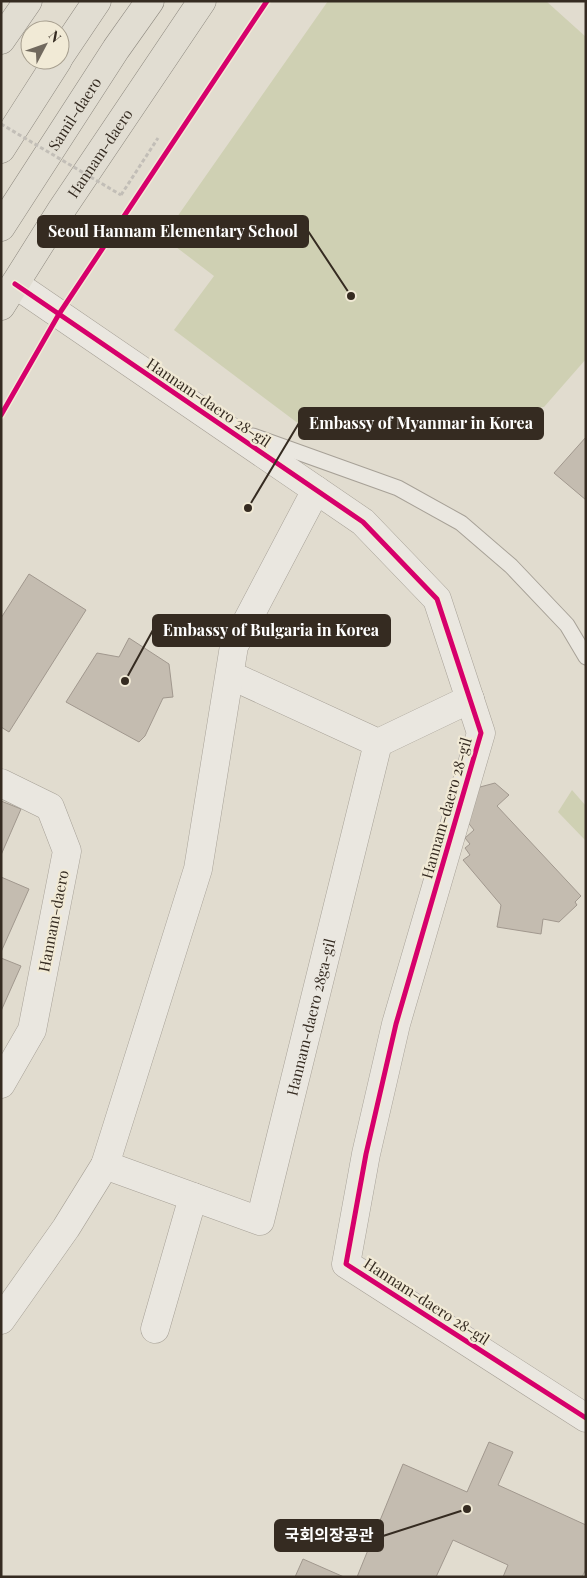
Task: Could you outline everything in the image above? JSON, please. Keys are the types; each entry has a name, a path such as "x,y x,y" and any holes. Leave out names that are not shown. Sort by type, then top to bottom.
{"main road":[{"path":"1,40 28,1"},
{"path":"70,41 97,1"},
{"name":"Samil-daero","path":"1,227 116,49 150,1"},
{"name":"Hannam-daero","path":"8,295 62,209 202,1"},
{"path":"1,149 52,70"}],"street":[{"name":"Hannam-daero 28-gil","path":"8,295 219,424 363,522 437,599 481,733 396,1024 366,1154 346,1264 586,1418"},
{"path":"1,1320 66,1228 105,1165 198,869 234,646 316,490"},
{"path":"230,675 378,743 470,699"},
{"name":"Hannam-daero 28ga-gil","path":"105,1165 260,1221 378,743"},
{"name":"Hannam-daero","path":"1,783 50,807 67,851 32,1030 1,1084"},
{"path":"155,1329 193,1197"}],"lane":[{"path":"219,424 398,488 461,523 511,566 567,625 586,657"}],"path":[{"path":"1,124 122,195 158,138"}],"green space":[{"path":"328,1 546,1 586,37 586,359 544,407 311,433 174,330 214,276 163,237"},
{"path":"572,790 586,806 586,841 558,812"}],"building":[{"path":"586,437 586,500 554,473"},
{"path":"29,574 86,610 9,732 1,727 1,618"},
{"path":"129,638 169,664 173,697 163,698 145,736 139,742 66,702 97,653 119,657"},
{"path":"495,783 509,795 497,806 581,896 575,902 577,905 559,922 543,919 541,934 497,927 501,905 463,860 470,855 465,848 470,844 465,838 474,830 462,815 475,804 471,799 480,787"},
{"path":"1,801 21,809 1,855"},
{"path":"1,877 29,889 1,952"},
{"path":"1,958 21,966 1,1011"},
{"path":"489,1442 513,1452 498,1485 586,1525 586,1569 582,1577 503,1577 508,1565 453,1540 436,1577 357,1577 403,1464 467,1492"},
{"path":"303,1559 344,1577 295,1577"}],"cycle path":[{"path":"1,415 59,314 267,1"},
{"path":"15,284 363,522 437,599 481,733 396,1024 366,1154 346,1264 586,1418"}],"place":[{"name":"Seoul Hannam Elementary School","path":"351,296"},
{"name":"Embassy of Myanmar in Korea","path":"248,508"},
{"name":"Embassy of Bulgaria in Korea","path":"125,681"},
{"name":"국회의장공관","path":"467,1509"}]}
